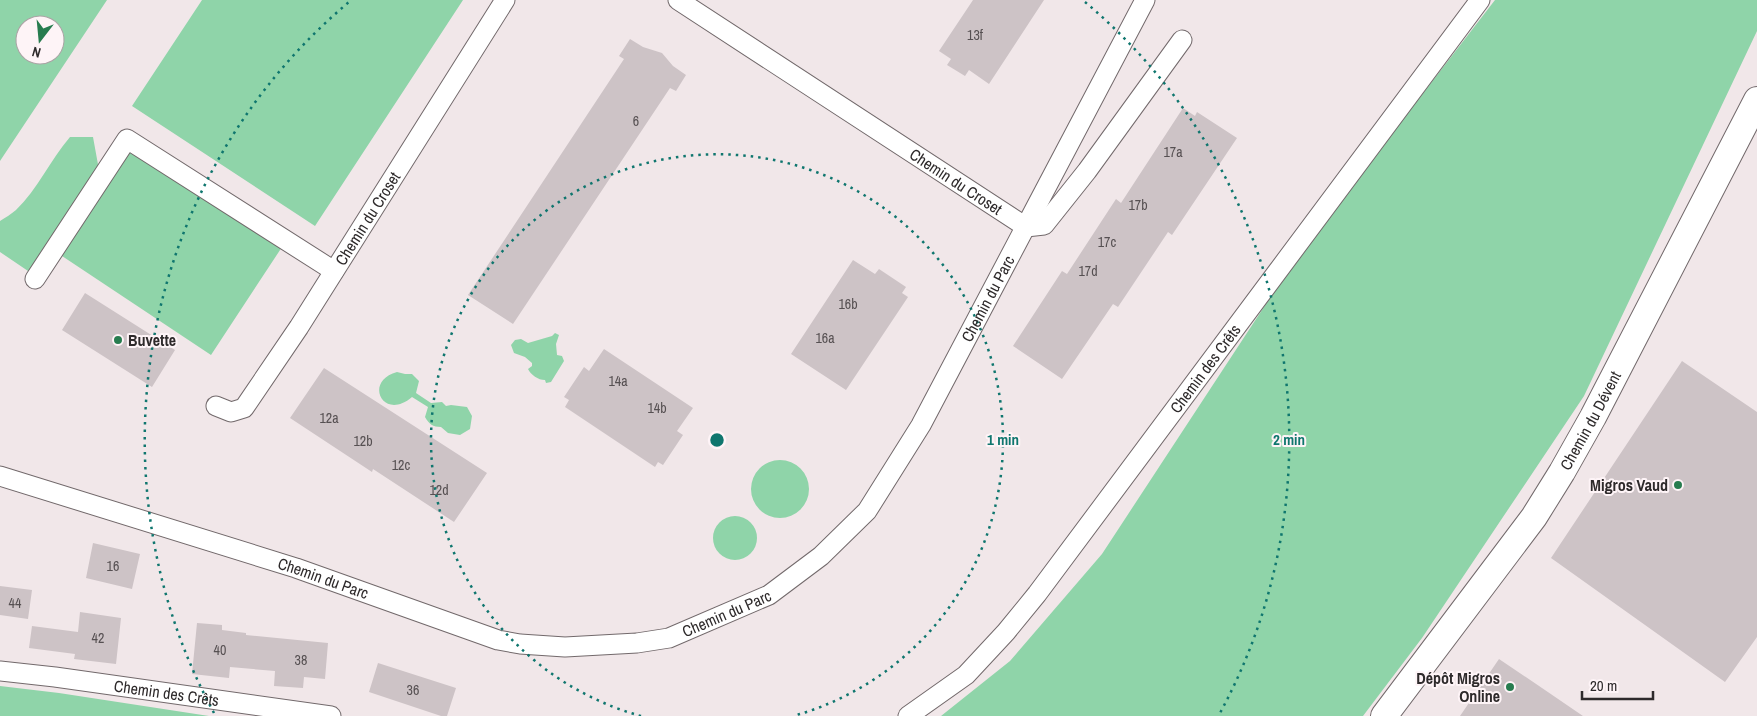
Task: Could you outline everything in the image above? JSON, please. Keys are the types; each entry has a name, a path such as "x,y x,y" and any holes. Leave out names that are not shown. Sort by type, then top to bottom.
{"street":[{"name":"Chemin du Croset","path":"216,406 230,412 244,408 334,271 505,0"},
{"name":"Chemin du Croset","path":"678,0 1026,227"},
{"name":"Chemin du Parc","path":"0,476 296,568 477,634 520,644 565,647 637,644 669,638 769,595 821,556 867,512 921,425 1145,0"},
{"name":"Chemin des Crêts","path":"908,716 966,675 1006,632 1031,601 1480,0"},
{"path":"1026,227 1044,225 1087,171 1182,40"},
{"name":"Chemin du Dévent","path":"1384,716 1534,517 1557,480 1597,409 1757,100"},
{"path":"35,279 127,139 334,271"},
{"name":"Chemin des Crêts","path":"0,671 167,692 331,716"}],"green space":[{"path":"0,0 107,0 65,63 65,15 15,15 15,65 64,65 0,161"},
{"path":"202,0 463,0 315,226 132,106"},
{"path":"1495,0 1757,0 1757,31 1584,396 1422,638 1363,716 941,716 1010,661 1102,554 1298,255"},
{"path":"70,137 93,137 99,170 31,273 0,252 0,221 24,202"},
{"path":"129,151 282,247 211,355 59,254"},
{"path":"555,333 559,335 556,344 557,355 562,356 564,361 551,382 546,383 545,380 537,378 531,373 528,369 532,366 532,363 525,357 514,353 511,345 515,340 521,339 528,343 552,336"},
{"path":"397,372 412,374 419,381 416,393 431,403 442,402 446,406 467,407 472,416 470,429 460,435 448,433 441,427 431,425 425,417 428,407 412,397 402,403 393,405 386,402 381,397 379,390 381,383 387,377"},
{"path":"774,460 786,460 801,468 809,483 809,495 801,510 786,518 774,518 759,510 751,495 751,483 759,468"},
{"path":"735,516 747,520 753,526 757,538 753,550 747,556 735,560 723,556 717,550 713,538 717,526 723,520"},
{"path":"0,686 59,693 209,716 0,716"}],"building":[{"path":"973,0 1044,0 989,84 969,70 965,76 947,65 951,59 939,51"},
{"path":"630,39 643,47 662,53 673,66 686,75 676,91 670,88 513,324 468,295 624,59 619,56"},
{"path":"1183,108 1195,116 1197,112 1237,138 1172,235 1168,232 1118,307 1113,304 1062,379 1013,346 1062,271 1067,274 1116,199 1121,203"},
{"path":"853,260 875,274 879,269 906,287 902,293 908,297 846,390 791,354"},
{"name":"Buvette","path":"85,293 175,350 152,387 62,330"},
{"path":"604,349 693,408 677,431 683,435 663,465 658,462 655,467 565,407 569,400 564,397 584,367 589,371"},
{"name":"Migros Vaud","path":"1682,361 1757,412 1757,637 1725,682 1551,558"},
{"path":"324,368 487,473 454,522 373,469 372,472 290,418"},
{"path":"93,543 140,554 132,589 86,578"},
{"path":"0,586 32,590 28,619 0,615"},
{"path":"80,612 121,618 116,664 74,659 75,654 29,648 32,626 78,632"},
{"path":"197,623 222,625 222,630 246,633 246,635 328,643 325,679 304,677 303,688 274,686 275,671 230,667 229,678 192,674"},
{"name":"Dépôt Migros Online","path":"1499,659 1542,688 1583,716 1460,716"},
{"path":"378,663 456,688 447,716 441,716 369,692"}],"place":[{"name":"Buvette","path":"118,340"},
{"name":"Migros Vaud","path":"1678,485"},
{"name":"Dépôt Migros Online","path":"1510,687"}]}
